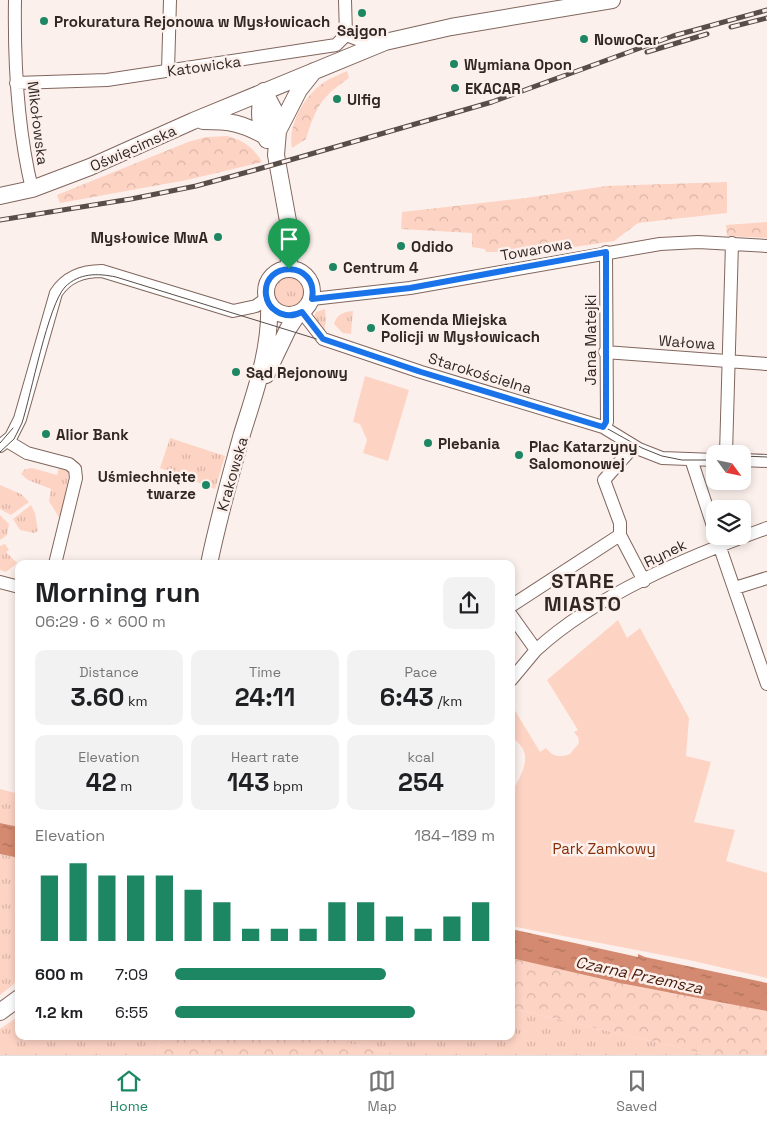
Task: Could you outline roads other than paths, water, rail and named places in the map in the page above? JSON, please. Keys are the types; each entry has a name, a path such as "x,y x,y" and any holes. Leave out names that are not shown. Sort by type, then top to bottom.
{"main road":[{"path":"289,269 288,221 276,155 271,134 259,120 260,104 264,91 385,42 452,27 612,0"},
{"path":"271,134 299,90 316,69"},
{"name":"Oświęcimska","path":"0,196 32,189 90,167 264,91"},
{"path":"193,121 226,120 271,134"},
{"path":"289,269 300,271 308,278 312,288 304,308 283,315 268,301 266,288 275,273 289,269"},
{"name":"Krakowska","path":"210,560 229,478 258,385 270,323 268,301"},
{"name":"Krakowska","path":"258,385 304,308"},
{"path":"0,1012 15,1001"}],"street":[{"name":"Mikołowska","path":"15,0 16,82 26,161 32,189"},
{"path":"168,71 170,0"},
{"path":"346,0 346,35 362,41 385,42"},
{"name":"Katowicka","path":"16,82 107,80 336,45 346,35"},
{"name":"Towarowa","path":"304,308 606,252 674,243 767,246"},
{"path":"726,445 732,244"},
{"name":"Jana Matejki","path":"603,427 606,422 606,252"},
{"path":"56,560 76,478 75,470 69,464 3,444 20,419 56,293 63,284 78,274 87,271 102,271 234,312 268,301"},
{"name":"Starokościelna","path":"304,308 323,339 421,372 603,427 634,446 662,458 706,460"},
{"name":"Wałowa","path":"605,352 767,364"},
{"path":"634,446 604,480 605,488 620,523 620,535 644,581"},
{"path":"691,459 706,505"},
{"path":"751,461 767,462"},
{"name":"Rynek","path":"751,532 767,528"},
{"path":"515,603 620,535"},
{"name":"Rynek","path":"515,675 536,650 587,612 711,545"},
{"path":"719,545 767,684"},
{"path":"735,588 767,578"},
{"path":"0,582 15,586"},
{"path":"515,621 536,650"}],"water":[{"path":"0,823 15,826 15,857 0,854"},
{"name":"Czarna Przemsza","path":"515,930 638,957 638,954 767,983 767,1011 620,983 515,959"}],"tram line":[{"path":"0,452 14,439 22,423 46,331 59,297 70,282 89,275 102,275 116,277 553,412 599,424 642,448 662,456 682,460 706,460"},
{"path":"0,443 13,428"},
{"path":"751,456 767,457"}],"railway":[{"path":"0,220 131,199 196,186 255,170 492,102 673,36 767,10"},
{"path":"731,27 767,18"},
{"path":"647,52 707,34"}],"place":[{"name":"Sajgon","path":"362,13"},
{"name":"Prokuratura Rejonowa w Mysłowicach","path":"44,21"},
{"name":"NowoCar","path":"584,39"},
{"name":"Wymiana Opon","path":"454,64"},
{"name":"EKACAR","path":"455,88"},
{"name":"Ulfig","path":"337,99"},
{"name":"Mysłowice MwA","path":"218,237"},
{"name":"Odido","path":"401,246"},
{"name":"Centrum 4","path":"333,267"},
{"name":"Komenda Miejska Policji w Mysłowicach","path":"371,328"},
{"name":"Sąd Rejonowy","path":"236,372"},
{"name":"Alior Bank","path":"46,434"},
{"name":"Plebania","path":"428,443"},
{"name":"Plac Katarzyny Salomonowej","path":"519,455"},
{"name":"Uśmiechnięte twarze","path":"206,485"}],"district":[{"name":"STARE MIASTO","path":"583,592"}],"park label":[{"name":"Park Zamkowy","path":"604,848"}]}
